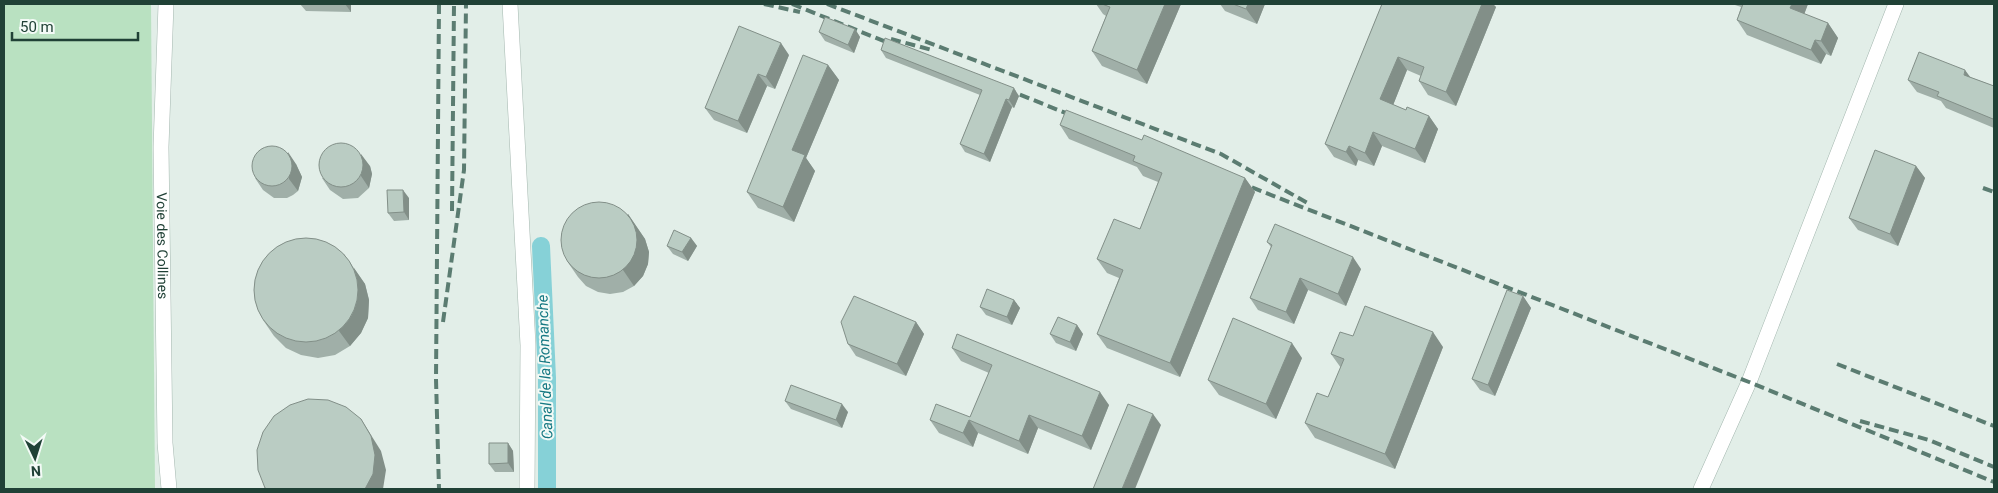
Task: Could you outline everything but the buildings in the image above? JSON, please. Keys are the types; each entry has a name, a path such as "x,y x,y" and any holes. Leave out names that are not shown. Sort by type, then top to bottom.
{"street":[{"name":"Voie des Collines","path":"166,4 161,147 165,443 169,489"},
{"path":"510,4 528,346 527,489"},
{"path":"1701,489 1749,382 1896,4"}],"green space":[{"path":"4,4 151,4 155,489 4,489"}],"waterway":[{"name":"Canal de la Romanche","path":"541,246 547,378 547,489"}],"railway":[{"path":"439,4 436,379 439,489"},
{"path":"452,211 454,4"},
{"path":"443,322 464,170 466,4"},
{"path":"764,4 800,12"},
{"path":"792,4 896,46"},
{"path":"827,4 1221,154 1311,205"},
{"path":"891,39 932,50"},
{"path":"1006,89 1078,118"},
{"path":"1238,182 1749,382 1994,482"},
{"path":"1983,188 1994,192"},
{"path":"1837,364 1994,426"},
{"path":"1860,421 1929,440 1994,467"}]}
